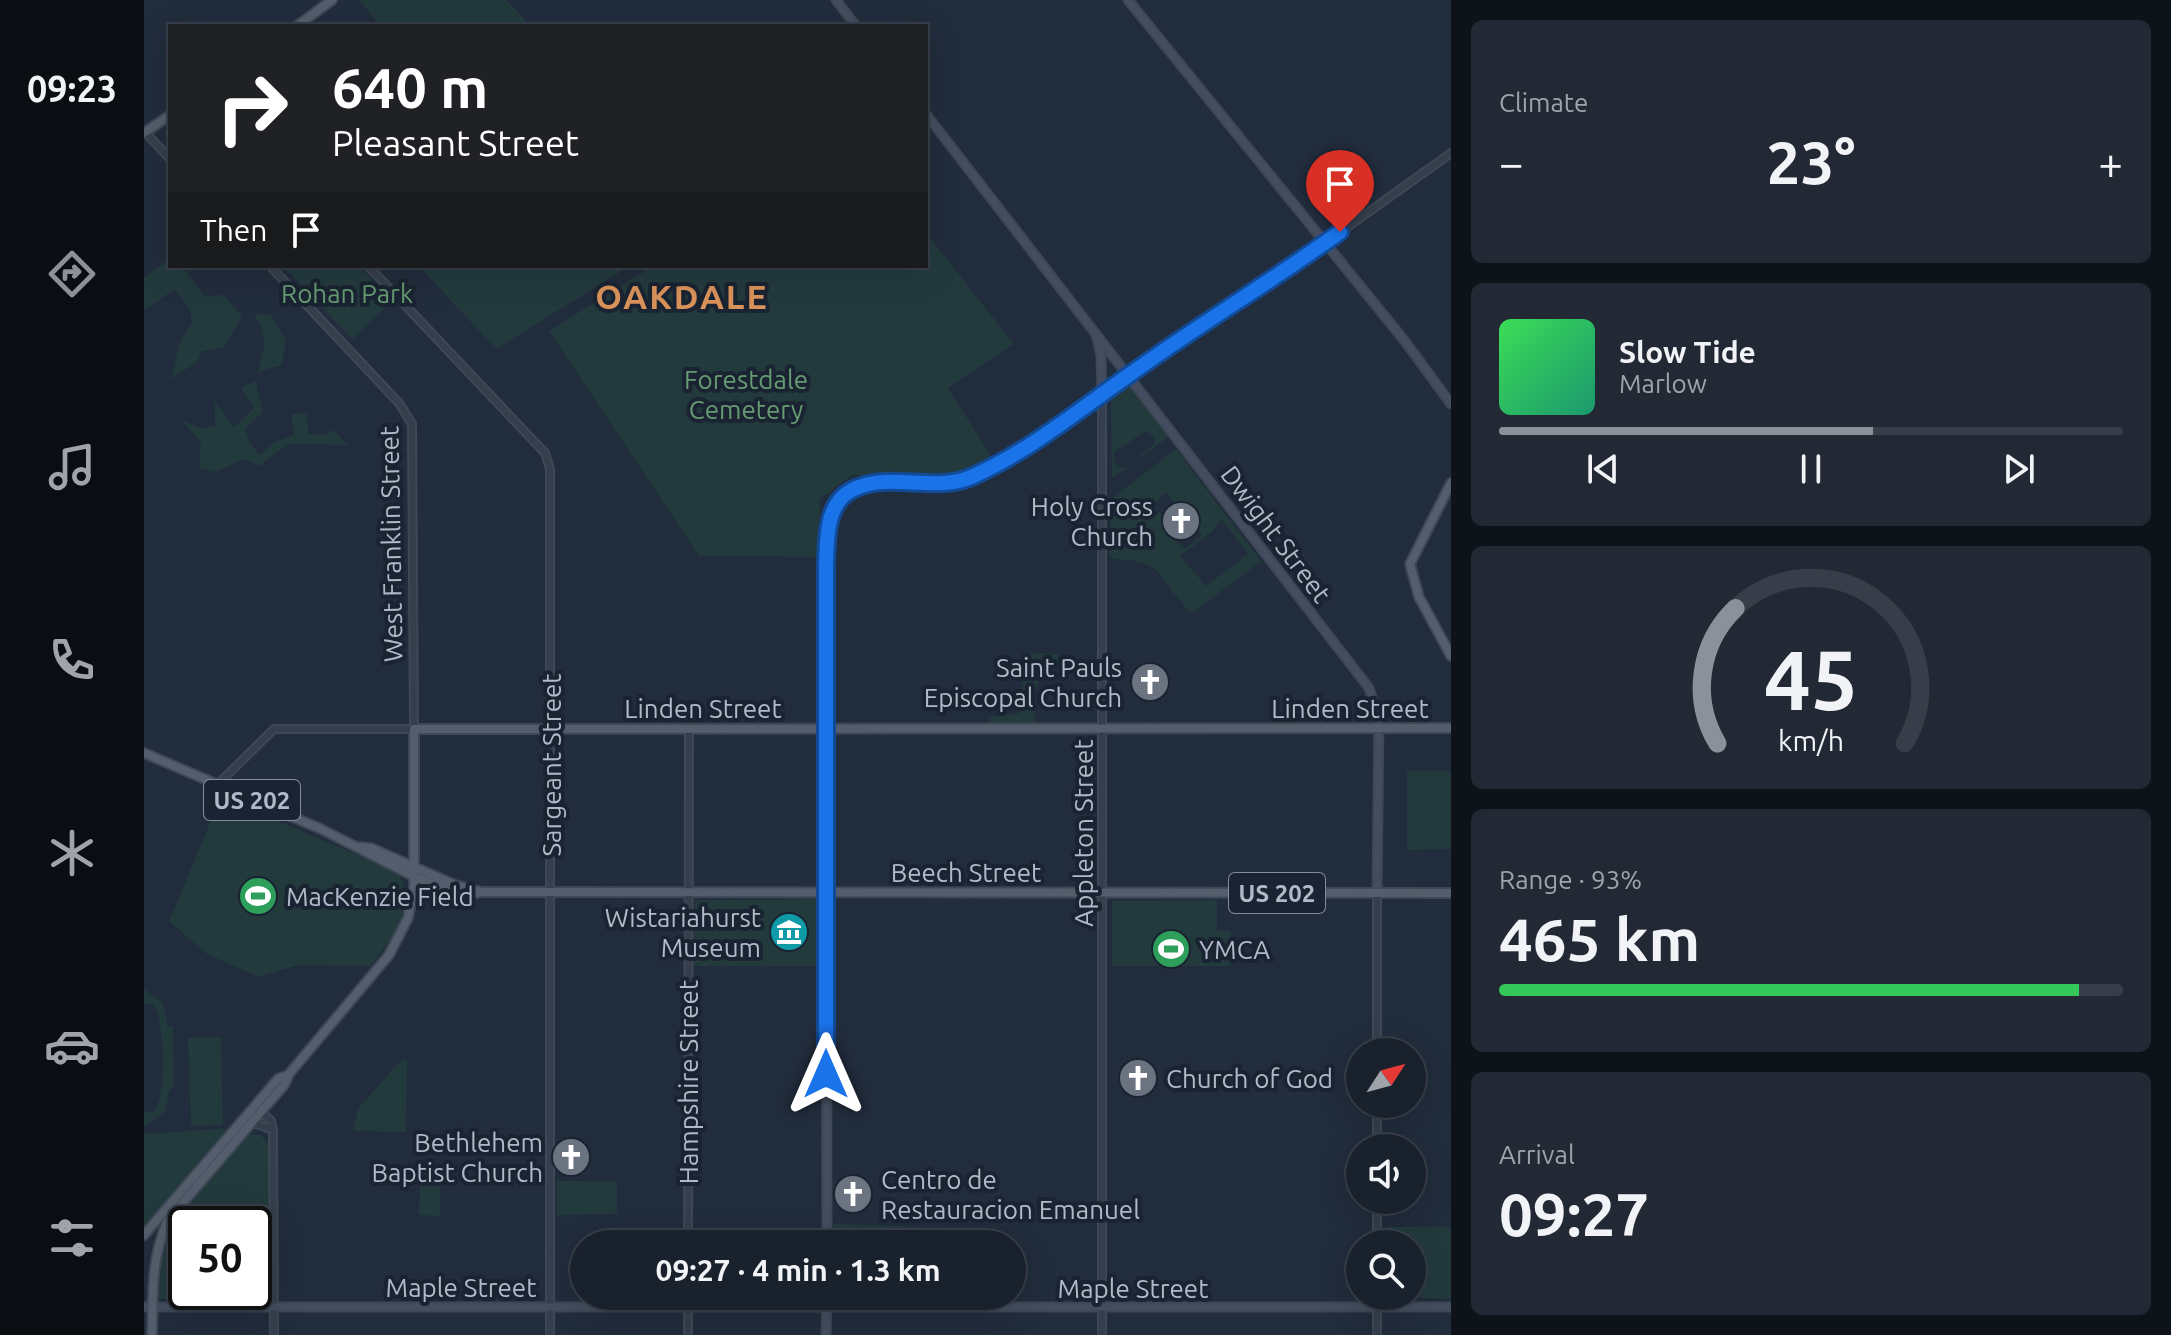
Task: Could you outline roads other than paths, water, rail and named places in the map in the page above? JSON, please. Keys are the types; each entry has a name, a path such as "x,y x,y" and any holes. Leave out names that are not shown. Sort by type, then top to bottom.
{"main road":[{"path":"300,24 332,0"},
{"path":"836,0 854,24"},
{"path":"1128,0 1451,404"},
{"path":"145,132 168,116"},
{"name":"Dwight Street","path":"928,117 1130,374 1369,688 1379,718 1377,893"},
{"path":"827,1230 827,542 833,510 843,496 853,489 875,484 949,483 968,479 1019,450 1325,243"},
{"name":"Appleton Street","path":"1096,332 1101,355 1102,395"},
{"path":"1451,483 1410,564 1419,597 1451,656"},
{"name":"Linden Street","path":"414,729 1451,728"},
{"name":"West Franklin Street","path":"248,1120 389,955 408,918 413,876 414,729"},
{"name":"Beech Street","path":"144,753 360,847 413,876 458,894 1451,893"},
{"name":"Beech Street","path":"360,847 413,864 455,885 482,892"},
{"path":"144,1235 248,1120"},
{"path":"152,1335 148,1308 157,1243 168,1220 248,1120"},
{"name":"Maple Street","path":"1026,1308 1346,1306"},
{"name":"Maple Street","path":"148,1308 570,1307"},
{"name":"Maple Street","path":"1426,1307 1451,1307"},
{"path":"826,1335 827,1310"}],"street":[{"path":"145,132 168,157"},
{"path":"1325,243 1451,153"},
{"name":"West Franklin Street","path":"272,268 399,403 412,424 414,729"},
{"name":"Sargeant Street","path":"370,268 545,453 551,484 550,1335"},
{"name":"Appleton Street","path":"1102,395 1102,1335"},
{"name":"Hampshire Street","path":"688,1230 689,728"},
{"name":"Linden Street","path":"217,785 274,729 414,729"},
{"name":"Dwight Street","path":"1377,893 1377,1038"},
{"path":"258,1109 271,1121 273,1130 274,1335"},
{"path":"248,1120 273,1130"},
{"path":"688,1310 688,1335"},
{"path":"1377,1310 1377,1335"}],"place":[{"name":"Holy Cross Church","path":"1181,521"},
{"name":"Saint Pauls Episcopal Church","path":"1150,682"},
{"name":"MacKenzie Field","path":"258,896"},
{"name":"Wistariahurst Museum","path":"789,932"},
{"name":"YMCA","path":"1171,949"},
{"name":"Church of God","path":"1138,1078"},
{"name":"Bethlehem Baptist Church","path":"571,1157"},
{"name":"Centro de Restauracion Emanuel","path":"853,1194"}],"district":[{"name":"OAKDALE","path":"682,296"}],"park label":[{"name":"Rohan Park","path":"347,293"},
{"name":"Forestdale Cemetery","path":"746,394"}]}
